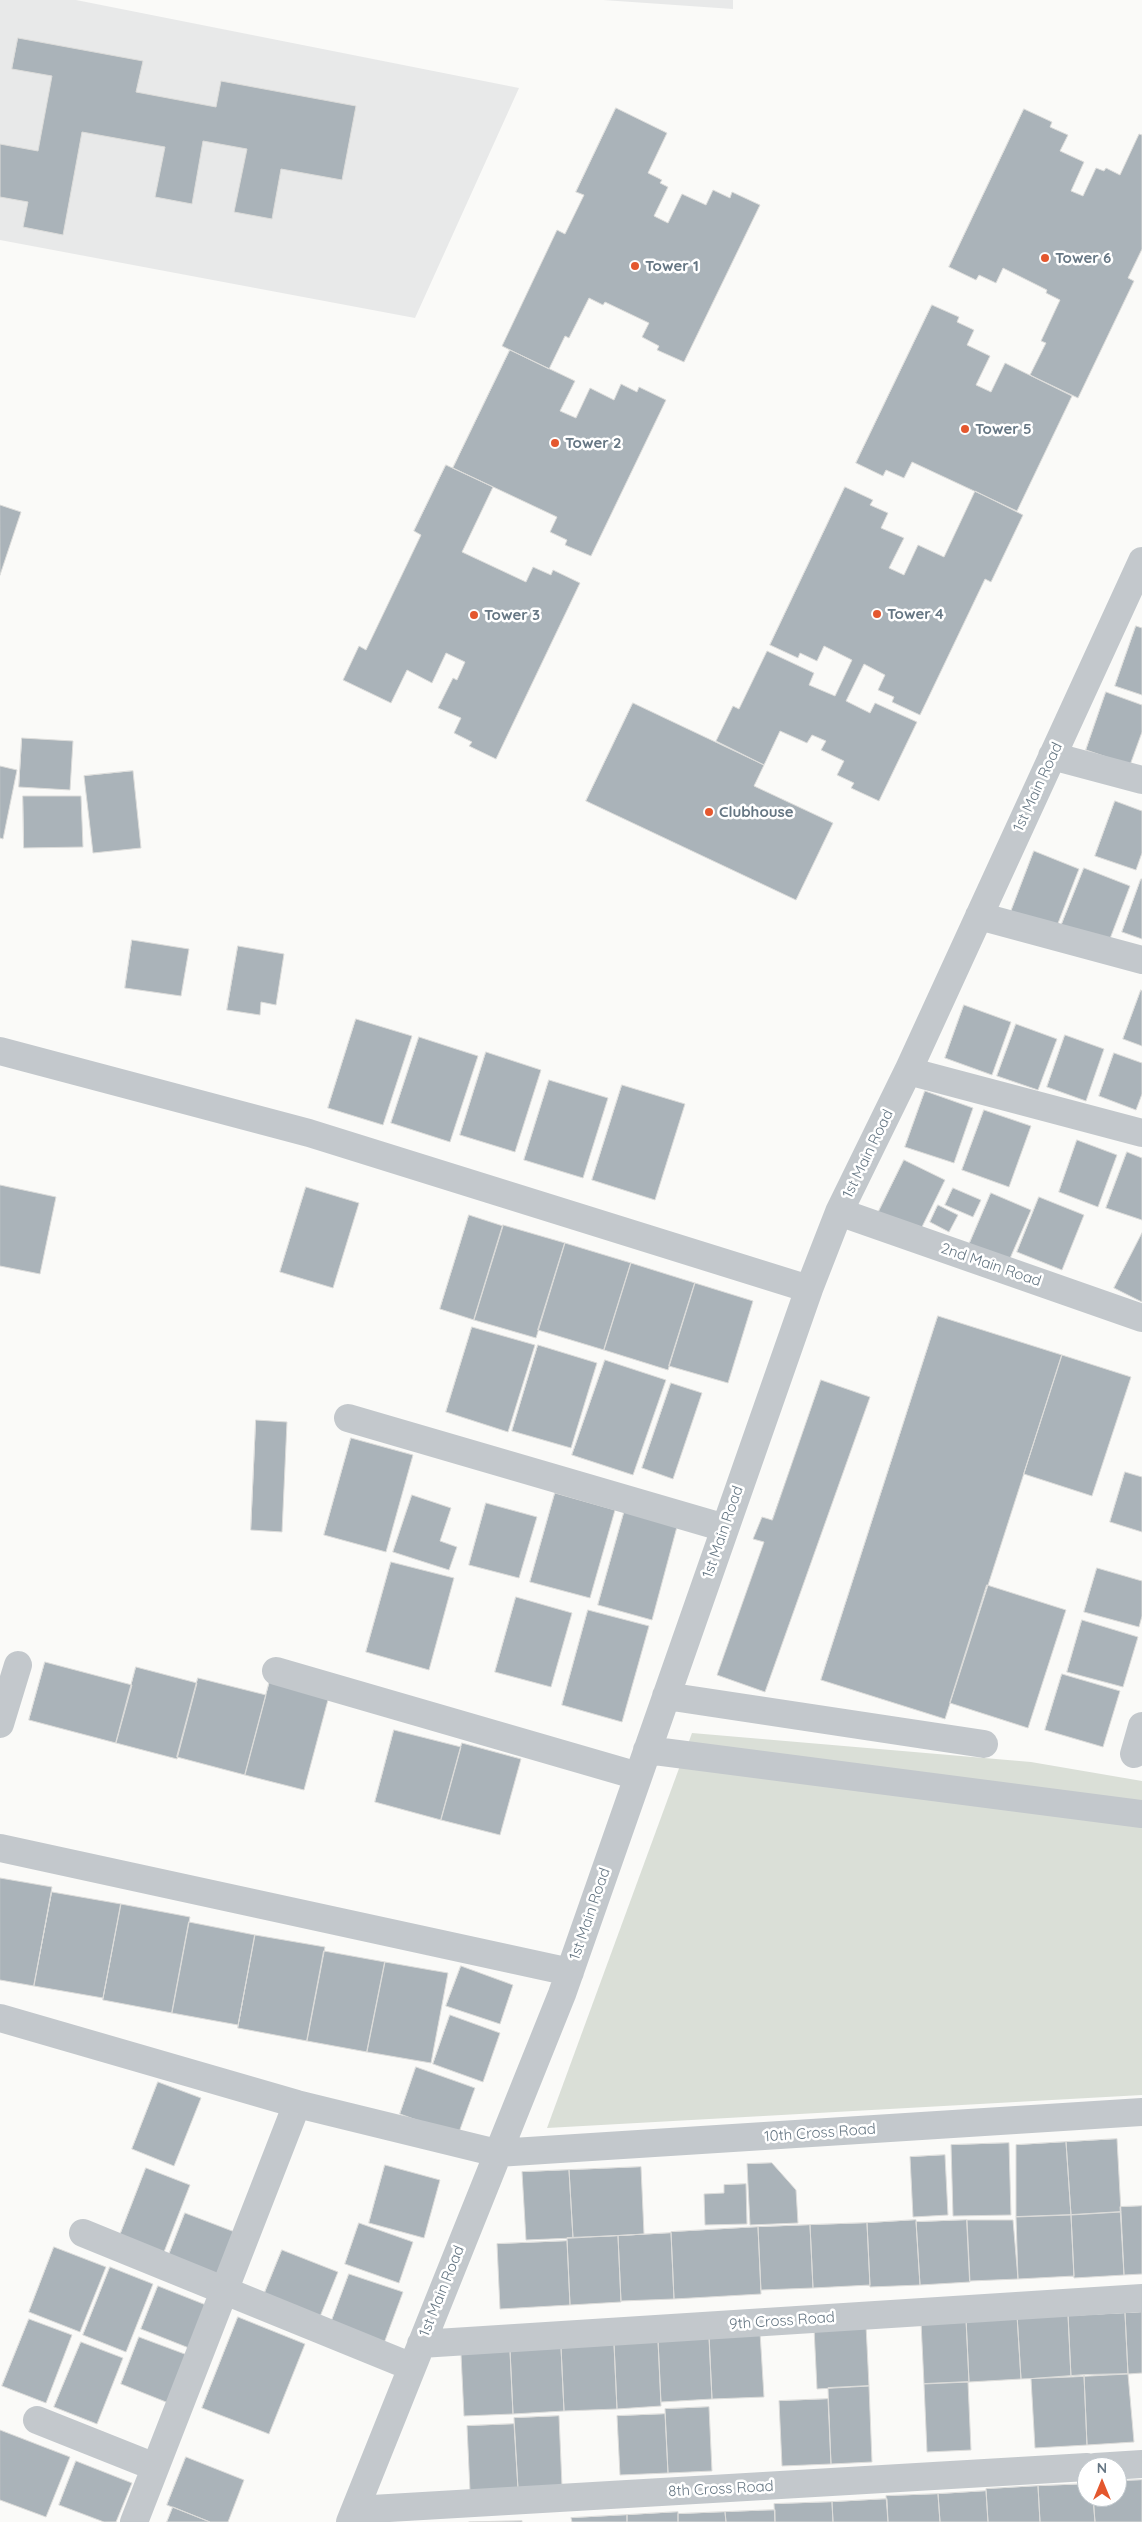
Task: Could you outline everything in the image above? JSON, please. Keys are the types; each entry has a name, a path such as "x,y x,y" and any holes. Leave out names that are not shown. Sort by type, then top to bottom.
{"street":[{"name":"1st Main Road","path":"352,2516 570,1972 808,1289 839,1212 908,1072 1052,756 1132,610 1142,561"},
{"path":"1052,756 1142,780"},
{"path":"980,916 1142,960"},
{"path":"0,1051 309,1133 808,1289"},
{"path":"908,1072 1142,1133"},
{"name":"2nd Main Road","path":"839,1212 1142,1318"},
{"path":"348,1418 725,1528"},
{"path":"0,1724 18,1665"},
{"path":"276,1671 638,1776"},
{"path":"666,1696 984,1744"},
{"path":"1134,1754 1142,1726"},
{"path":"647,1750 1142,1814"},
{"path":"0,1848 570,1972"},
{"name":"10th Cross Road","path":"0,2018 297,2104 497,2154 1142,2112"},
{"path":"134,2522 297,2104"},
{"path":"82,2234 224,2292 416,2356"},
{"name":"9th Cross Road","path":"416,2356 1142,2298"},
{"path":"37,2420 155,2467"},
{"path":"1127,2465 1142,2464"},
{"name":"8th Cross Road","path":"352,2516 1077,2469"}],"shaded area":[{"path":"0,0 76,0 519,88 415,318 0,240"},
{"path":"603,0 733,0 733,9"},
{"path":"692,1733 1031,1762 1142,1781 1142,2095 547,2128"}],"building":[{"path":"18,38 143,61 136,92 216,107 221,81 356,106 342,180 281,169 272,219 234,212 247,149 203,141 192,204 155,197 165,147 82,132 63,235 23,227 28,202 0,197 0,144 38,151 52,76 12,69"},
{"name":"Tower 1","path":"616,108 667,133 648,173 662,180 660,183 668,187 654,216 668,223 682,194 706,205 713,190 730,198 732,192 760,205 684,362 657,350 659,346 642,337 649,323 605,302 603,305 589,298 569,338 565,336 549,369 502,346 557,230 565,234 584,195 576,192"},
{"name":"Tower 6","path":"1024,109 1052,122 1050,127 1068,135 1060,151 1084,162 1071,191 1083,196 1096,168 1104,171 1106,168 1120,175 1139,134 1142,135 1142,249 1128,278 1134,281 1078,398 1030,375 1046,343 1041,341 1060,300 1046,293 1047,290 1003,268 996,283 979,275 976,280 949,267"},
{"name":"Tower 5","path":"932,305 959,317 957,322 974,330 967,345 990,356 976,385 991,392 1005,363 1072,396 1017,511 912,462 904,478 886,470 883,476 856,463"},
{"name":"Tower 2","path":"510,350 575,381 560,411 576,418 590,388 614,400 621,384 637,392 639,387 666,400 591,556 565,545 567,540 550,532 557,517 453,468"},
{"name":"Tower 3","path":"446,465 493,487 462,552 526,582 533,567 551,575 553,570 580,583 496,759 469,746 472,742 454,733 461,718 438,708 453,678 457,680 465,662 446,653 432,683 407,670 391,703 343,680 359,646 366,650 421,535 414,531"},
{"name":"Tower 4","path":"845,487 873,500 870,505 888,513 881,528 904,538 889,568 904,575 918,545 944,557 975,491 1023,515 991,582 985,579 920,715 892,702 894,697 878,690 885,675 864,664 846,701 870,713 875,703 917,722 879,801 851,788 854,783 837,775 844,761 821,750 826,741 812,735 807,743 780,731 764,765 716,741 733,706 739,709 767,651 814,673 809,685 835,696 852,660 824,646 817,661 800,653 798,658 770,645"},
{"path":"0,505 21,512 0,575"},
{"path":"1136,626 1142,628 1142,695 1115,686"},
{"path":"1106,692 1142,705 1142,732 1130,765 1086,750"},
{"name":"Clubhouse","path":"633,703 764,765 754,786 833,823 796,900 586,801"},
{"path":"22,738 73,741 70,790 19,787"},
{"path":"0,766 17,770 3,839 0,838"},
{"path":"133,771 141,848 93,853 84,776"},
{"path":"23,796 81,796 83,847 24,848"},
{"path":"1115,801 1142,811 1142,853 1136,870 1095,856"},
{"path":"1034,851 1079,869 1055,931 1010,914"},
{"path":"1084,868 1130,886 1108,944 1061,926"},
{"path":"1142,879 1142,939 1122,932"},
{"path":"132,940 189,949 181,996 125,988"},
{"path":"238,946 284,954 276,1005 261,1002 260,1015 227,1010"},
{"path":"1142,991 1142,1046 1123,1039"},
{"path":"964,1005 1011,1022 992,1075 945,1058"},
{"path":"356,1019 412,1036 383,1125 328,1108"},
{"path":"1016,1024 1057,1039 1038,1090 997,1076"},
{"path":"1065,1035 1104,1049 1086,1101 1047,1087"},
{"path":"419,1037 478,1056 450,1142 391,1123"},
{"path":"486,1052 541,1070 515,1152 460,1135"},
{"path":"1114,1053 1142,1063 1142,1094 1136,1110 1099,1096"},
{"path":"549,1080 608,1098 583,1178 524,1160"},
{"path":"622,1085 685,1104 655,1200 592,1180"},
{"path":"925,1091 973,1108 954,1163 905,1147"},
{"path":"984,1110 1031,1126 1009,1187 962,1170"},
{"path":"1077,1140 1117,1155 1098,1207 1059,1192"},
{"path":"1127,1152 1142,1158 1142,1220 1106,1208"},
{"path":"904,1160 945,1180 918,1235 877,1215"},
{"path":"0,1185 56,1197 40,1274 0,1266"},
{"path":"306,1187 359,1203 333,1288 280,1272"},
{"path":"953,1188 981,1200 973,1217 945,1205"},
{"path":"991,1193 1031,1210 1008,1263 968,1247"},
{"path":"1039,1197 1084,1215 1062,1270 1017,1252"},
{"path":"938,1205 958,1215 949,1232 930,1222"},
{"path":"469,1215 503,1226 474,1320 440,1309"},
{"path":"503,1225 565,1243 536,1338 474,1320"},
{"path":"1142,1233 1142,1302 1114,1288"},
{"path":"565,1243 631,1263 604,1350 538,1330"},
{"path":"631,1263 695,1283 668,1370 604,1350"},
{"path":"695,1283 753,1301 728,1383 669,1366"},
{"path":"938,1316 1062,1355 945,1719 821,1680"},
{"path":"472,1327 535,1345 508,1432 446,1412"},
{"path":"538,1345 597,1363 571,1448 512,1431"},
{"path":"1062,1355 1131,1377 1092,1496 1024,1474"},
{"path":"605,1360 666,1380 633,1475 572,1455"},
{"path":"821,1380 870,1397 765,1692 717,1675 764,1542 753,1539 762,1517 772,1520"},
{"path":"671,1383 702,1393 673,1479 642,1468"},
{"path":"256,1420 287,1422 282,1532 251,1530"},
{"path":"351,1438 413,1455 386,1552 324,1535"},
{"path":"1125,1472 1142,1477 1142,1532 1110,1522"},
{"path":"555,1493 615,1510 590,1598 530,1582"},
{"path":"412,1495 451,1508 440,1541 457,1547 449,1570 393,1552"},
{"path":"486,1503 537,1517 519,1578 469,1565"},
{"path":"625,1509 678,1523 652,1620 598,1605"},
{"path":"391,1562 454,1578 429,1670 366,1652"},
{"path":"1097,1568 1142,1581 1142,1616 1139,1627 1084,1612"},
{"path":"987,1585 1066,1610 1028,1728 950,1703"},
{"path":"516,1597 572,1613 551,1687 495,1672"},
{"path":"588,1610 649,1626 622,1722 562,1705"},
{"path":"1082,1620 1138,1637 1123,1687 1067,1672"},
{"path":"45,1662 132,1685 116,1743 29,1720"},
{"path":"136,1667 197,1683 177,1759 116,1743"},
{"path":"1062,1674 1120,1691 1103,1747 1045,1730"},
{"path":"198,1678 266,1695 245,1775 177,1757"},
{"path":"270,1680 329,1696 304,1790 245,1775"},
{"path":"394,1730 461,1747 441,1820 375,1802"},
{"path":"462,1743 521,1759 500,1835 441,1820"},
{"path":"0,1878 52,1887 34,1986 0,1980"},
{"path":"52,1892 121,1904 103,1998 34,1986"},
{"path":"121,1904 190,1917 172,2013 103,2000"},
{"path":"189,1922 255,1935 238,2025 172,2013"},
{"path":"255,1935 325,1947 307,2041 238,2028"},
{"path":"324,1951 385,1962 367,2052 307,2041"},
{"path":"385,1962 448,1973 431,2063 367,2052"},
{"path":"461,1966 513,1985 500,2024 446,2006"},
{"path":"450,2015 500,2033 483,2082 433,2064"},
{"path":"416,2067 475,2088 458,2135 400,2114"},
{"path":"158,2082 201,2098 174,2166 132,2149"},
{"path":"1117,2139 1121,2212 1071,2215 1066,2142"},
{"path":"1066,2142 1071,2215 1016,2217 1016,2145"},
{"path":"1009,2143 1011,2215 953,2216 951,2145"},
{"path":"945,2155 948,2215 913,2217 910,2157"},
{"path":"772,2163 796,2190 798,2223 750,2225 747,2164"},
{"path":"385,2165 440,2180 424,2238 369,2223"},
{"path":"641,2167 644,2234 573,2238 569,2170"},
{"path":"146,2168 190,2185 164,2252 120,2235"},
{"path":"569,2170 573,2238 526,2240 522,2172"},
{"path":"746,2184 747,2224 705,2225 704,2194 724,2193 724,2185"},
{"path":"1142,2206 1142,2274 1124,2275 1120,2207"},
{"path":"1121,2212 1124,2275 1074,2278 1071,2215"},
{"path":"185,2213 240,2234 223,2278 168,2257"},
{"path":"1071,2215 1074,2276 1018,2279 1016,2217"},
{"path":"916,2220 920,2285 870,2287 867,2223"},
{"path":"967,2220 970,2282 920,2285 916,2222"},
{"path":"967,2220 1013,2220 1018,2279 970,2281"},
{"path":"359,2223 413,2242 399,2283 345,2264"},
{"path":"867,2223 870,2285 813,2288 810,2225"},
{"path":"810,2225 813,2288 761,2290 758,2227"},
{"path":"758,2227 761,2294 674,2299 671,2232"},
{"path":"671,2233 674,2299 621,2301 618,2236"},
{"path":"618,2236 621,2302 570,2305 567,2238"},
{"path":"567,2241 570,2305 500,2309 497,2244"},
{"path":"54,2247 106,2267 80,2332 29,2312"},
{"path":"282,2250 338,2272 317,2324 261,2302"},
{"path":"110,2267 153,2284 126,2352 83,2335"},
{"path":"349,2274 403,2292 383,2346 329,2328"},
{"path":"158,2286 211,2307 194,2350 141,2329"},
{"path":"1068,2312 1071,2377 1021,2379 1017,2315"},
{"path":"1142,2312 1142,2373 1128,2374 1125,2313"},
{"path":"1125,2313 1128,2374 1071,2377 1068,2316"},
{"path":"1017,2315 1021,2379 969,2382 966,2317"},
{"path":"238,2317 305,2344 269,2434 202,2408"},
{"path":"29,2319 72,2335 46,2403 2,2386"},
{"path":"966,2320 969,2382 924,2384 921,2322"},
{"path":"866,2325 869,2386 817,2389 814,2328"},
{"path":"760,2332 764,2397 712,2399 709,2334"},
{"path":"139,2337 190,2356 171,2404 121,2384"},
{"path":"709,2338 712,2399 661,2402 658,2340"},
{"path":"658,2340 661,2406 617,2409 614,2343"},
{"path":"81,2342 123,2358 97,2424 54,2407"},
{"path":"614,2344 617,2409 564,2411 561,2347"},
{"path":"561,2347 564,2411 513,2414 510,2349"},
{"path":"510,2351 513,2414 464,2416 461,2354"},
{"path":"1128,2374 1134,2442 1087,2445 1084,2375"},
{"path":"1084,2375 1087,2445 1035,2448 1031,2379"},
{"path":"968,2382 971,2450 927,2452 924,2384"},
{"path":"869,2386 872,2462 831,2464 828,2388"},
{"path":"828,2399 831,2464 782,2466 779,2401"},
{"path":"709,2407 712,2471 668,2473 665,2409"},
{"path":"665,2414 668,2473 620,2475 617,2416"},
{"path":"559,2416 562,2486 518,2489 514,2418"},
{"path":"514,2424 518,2489 470,2491 467,2426"},
{"path":"0,2430 70,2457 46,2517 0,2500"},
{"path":"186,2457 244,2480 228,2522 210,2522 167,2505"},
{"path":"76,2461 132,2483 116,2522 104,2522 59,2505"},
{"path":"1142,2480 1142,2522 1095,2522 1094,2507 1127,2507 1127,2481"},
{"path":"1077,2484 1077,2507 1094,2507 1095,2522 1040,2522 1038,2486"},
{"path":"1038,2486 1040,2522 988,2522 986,2489"},
{"path":"986,2491 988,2522 940,2522 938,2494"},
{"path":"938,2494 940,2522 888,2522 886,2496"},
{"path":"887,2499 888,2522 833,2522 832,2502"},
{"path":"832,2502 833,2522 775,2522 774,2504"},
{"path":"173,2507 210,2522 167,2522"},
{"path":"775,2510 775,2522 726,2522 725,2512"},
{"path":"678,2512 678,2522 627,2522 627,2515"},
{"path":"725,2512 726,2522 678,2522 678,2514"},
{"path":"627,2515 627,2522 572,2522 571,2518"},
{"path":"522,2521 522,2522 469,2522"}],"place":[{"name":"Tower 6","path":"1045,258"},
{"name":"Tower 1","path":"635,266"},
{"name":"Tower 5","path":"965,429"},
{"name":"Tower 2","path":"555,443"},
{"name":"Tower 4","path":"877,614"},
{"name":"Tower 3","path":"474,615"},
{"name":"Clubhouse","path":"709,812"}]}
